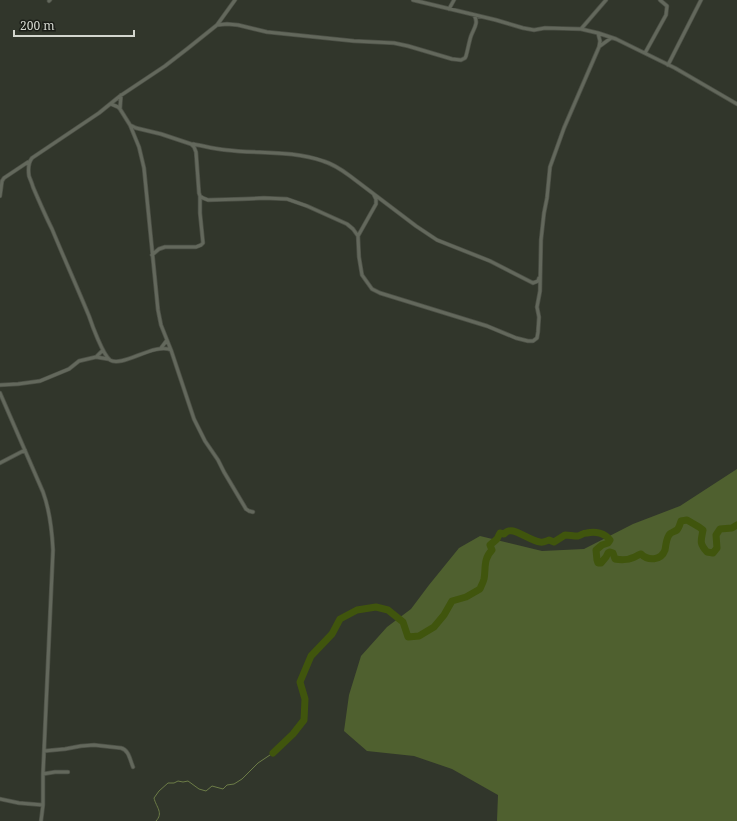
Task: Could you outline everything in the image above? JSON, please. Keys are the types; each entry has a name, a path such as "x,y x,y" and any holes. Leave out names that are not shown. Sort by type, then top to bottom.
{"street":[{"path":"0,196 2,181 4,178 111,104 121,95 165,66 217,25 235,0"},
{"path":"413,0 496,20 522,28 534,30 545,28 581,29 598,33 645,53 737,104"},
{"path":"450,9 454,0"},
{"path":"581,29 606,0"},
{"path":"645,53 666,14 667,6 660,0"},
{"path":"668,65 701,0"},
{"path":"217,25 238,25 267,32 354,41 394,43 452,59 461,60 466,56 477,22 474,15"},
{"path":"374,194 376,204 358,236 362,275 372,289 380,294 488,326 516,338 533,341 538,332 539,317 537,307 540,290 544,213 550,167 564,128 599,46 600,40 598,33"},
{"path":"599,46 611,38"},
{"path":"120,109 121,95"},
{"path":"111,104 120,109 130,125 139,147 144,168 152,255 161,325 194,419 205,442 218,460 246,509 253,512"},
{"path":"130,125 142,130 210,148 304,156 324,161 339,168 437,240 490,261 533,283 540,277"},
{"path":"152,255 159,249 196,247 203,243 196,152 191,144"},
{"path":"28,162 29,175 40,206 108,359"},
{"path":"200,196 208,200"},
{"path":"199,204 208,200 264,198 287,199 307,206 347,224 358,236"},
{"path":"152,245 159,249"},
{"path":"161,348 167,340"},
{"path":"0,385 18,384 40,380 69,369 79,361 96,357 117,362 161,348 171,350"},
{"path":"96,357 103,350"},
{"path":"0,393 43,492 48,506 52,527 53,550 43,774 43,805 41,821"},
{"path":"0,463 25,450"},
{"path":"44,751 65,749 74,746 94,745 121,748 128,752 133,767"},
{"path":"43,774 68,772"},
{"path":"0,799 19,803 43,805"}],"green space":[{"path":"737,469 737,821 497,821 498,795 452,769 414,756 367,751 344,731 349,695 361,656 387,627 411,609 459,548 480,536 542,551 584,549 633,524 680,506"}],"waterway":[{"path":"273,753 293,734 304,720 305,699 300,682 311,656 332,634 340,619 357,610 376,607 388,610 403,622 408,637 419,636 434,627 444,615 452,601 466,597 480,589 484,579 486,560 492,550 490,545 497,539 500,533 504,534 508,531 512,531 542,542 549,540 554,542 565,535 578,536 590,532 600,533 610,540 608,543 602,545 596,550 598,563 601,563 610,552 613,553 615,559 624,560 641,554 647,558 657,558 663,554 669,535 677,530 681,521 687,520 703,530 701,539 702,544 707,552 713,553 717,548 716,535 720,529 732,528 737,525"},
{"path":"156,821 159,815 159,810 154,798 168,783 188,781 199,789 206,791 212,786 223,789 227,785 234,784 242,779 258,763 273,753"}]}
